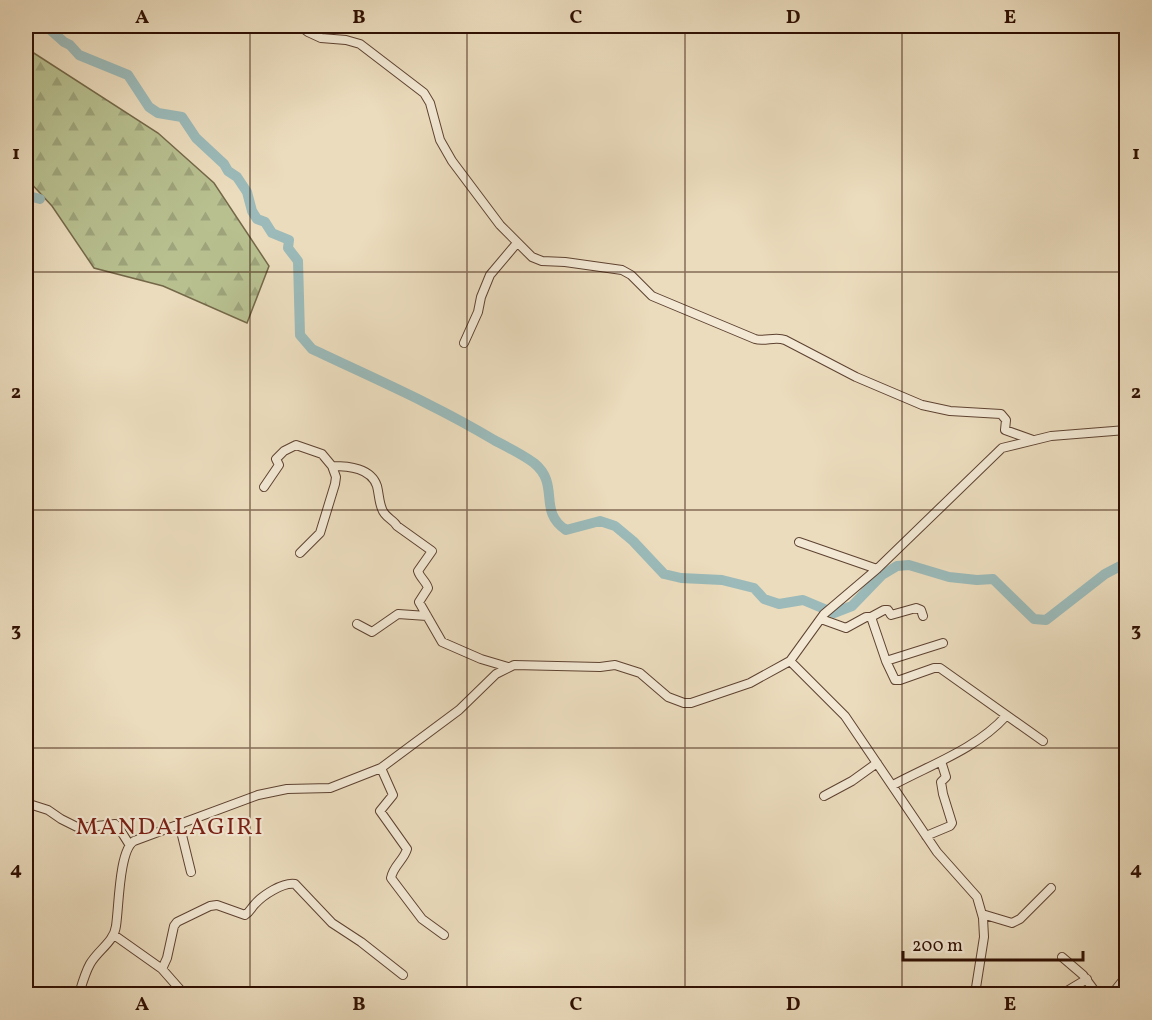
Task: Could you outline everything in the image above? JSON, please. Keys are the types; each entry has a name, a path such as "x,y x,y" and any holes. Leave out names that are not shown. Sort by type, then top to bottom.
{"street":[{"path":"300,26 321,38 346,40 360,44 424,93 430,103 440,140 448,155 482,203 532,257 542,261 565,262 627,272 652,296 755,339 785,340 856,377 922,405 950,411 1002,414 1006,420 1005,430 1033,440"},
{"path":"464,343 478,312 490,275 517,243"},
{"path":"79,994 90,964 114,934 122,879 122,858 129,844 273,790 330,788 381,768 459,710 496,674 508,667 522,664 600,667 615,665 640,674 668,697 684,703 691,703 750,683 790,661 832,605 877,569 995,453 1010,445 1051,436 1126,430"},
{"path":"264,487 279,465 276,459 284,451 296,445 322,454 332,466 336,477 335,484 320,533 300,553"},
{"path":"332,466 354,468 373,477 381,508 387,518 432,551 418,571 428,588 419,602 442,642 481,659 508,667"},
{"path":"799,542 877,569"},
{"path":"822,616 846,628 884,610 888,610 891,615 916,608 921,610 923,616"},
{"path":"357,624 372,632 398,614 427,616"},
{"path":"871,617 886,662 897,681 940,668 1043,741"},
{"path":"886,662 943,643"},
{"path":"790,661 845,716 926,836 949,867 977,897 982,914 984,937 975,994"},
{"path":"893,785 981,739 995,729 1006,716"},
{"path":"926,836 952,823 942,790 941,782 946,777 942,761"},
{"path":"824,796 852,782 878,763"},
{"path":"381,768 393,797 380,808 380,811 407,849 391,878 422,919 444,935"},
{"path":"26,803 48,810 79,828 115,824 129,844"},
{"path":"179,824 191,872"},
{"path":"162,969 176,923 210,906 217,905 245,915 258,901 289,883 295,884 332,923 361,942 403,975"},
{"path":"982,914 1012,922 1020,920 1051,888"},
{"path":"114,934 162,969 184,994"},
{"path":"1062,957 1087,980 1097,994"},
{"path":"1112,994 1124,979"},
{"path":"1062,994 1087,980"}],"green space":[{"path":"26,48 158,133 214,183 269,266 247,323 163,286 94,268 52,206 26,178"}],"waterway":[{"path":"46,26 79,55 128,75 149,107 158,113 182,117 196,138 224,164 228,171 237,177 247,192 252,211 257,219 265,222 272,233 289,240 288,248 298,261 300,335 312,349 450,415 534,463 542,471 546,480 553,515 557,523 566,530 600,521 615,526 633,541 664,574 681,578 722,580 754,588 764,599 779,604 803,600 834,613 852,606 882,575 897,566 909,565 949,577 993,579 1034,619 1046,620 1105,574 1126,563"},
{"path":"26,192 29,196 40,199"}],"district":[{"name":"MANDALAGIRI","path":"170,828"}]}
